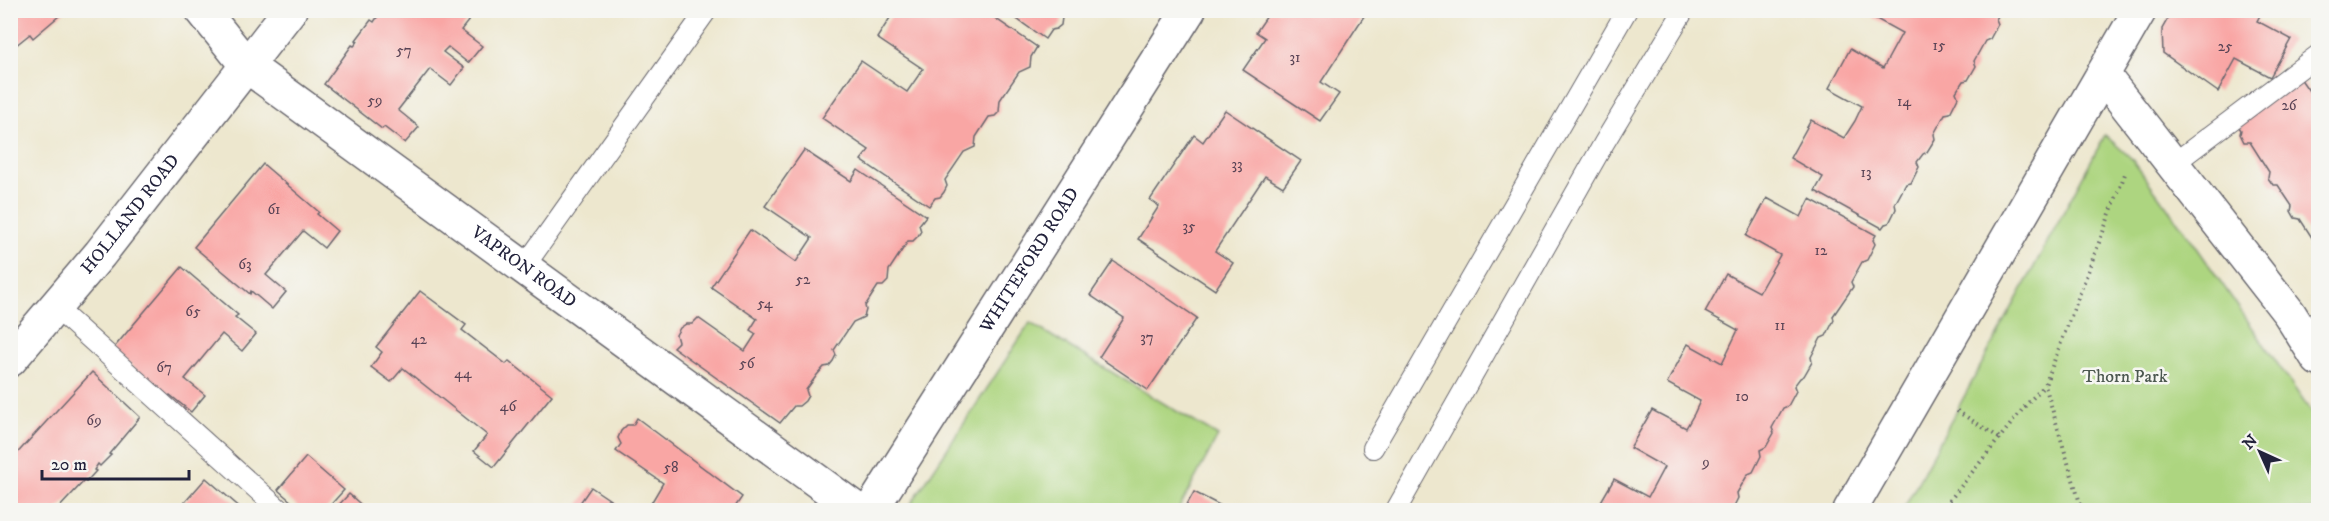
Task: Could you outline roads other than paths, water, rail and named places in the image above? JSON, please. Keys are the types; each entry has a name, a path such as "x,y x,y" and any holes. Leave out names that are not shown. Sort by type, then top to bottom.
{"street":[{"name":"VAPRON ROAD","path":"202,10 248,66 857,510"},
{"name":"HOLLAND ROAD","path":"10,360 56,308 290,10"},
{"name":"WHITEFORD ROAD","path":"871,510 1189,10"},
{"path":"1850,510 2140,10"},
{"path":"2103,75 2289,313 2319,359"}],"lane":[{"path":"524,267 707,10"},
{"path":"1373,448 1628,10"},
{"path":"1396,510 1604,143 1684,10"},
{"path":"2173,164 2319,55"},
{"path":"56,308 280,510"}],"park label":[{"name":"Thorn Park","path":"2125,377"}]}
